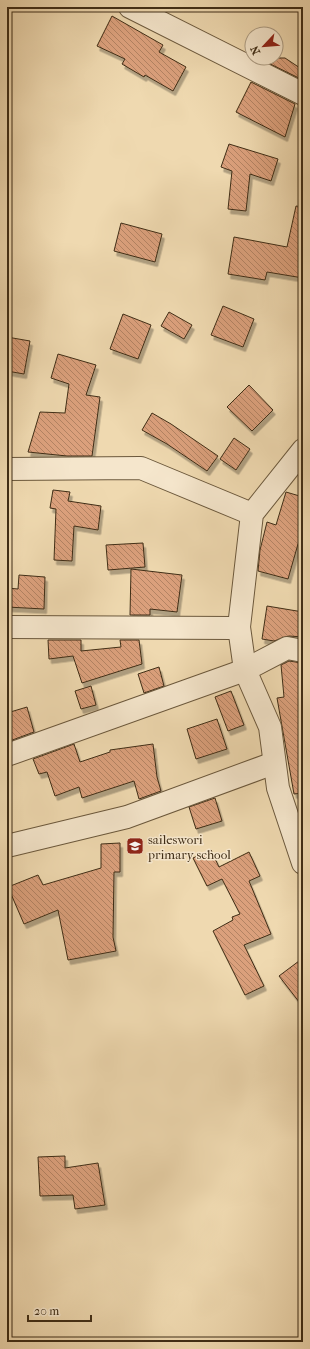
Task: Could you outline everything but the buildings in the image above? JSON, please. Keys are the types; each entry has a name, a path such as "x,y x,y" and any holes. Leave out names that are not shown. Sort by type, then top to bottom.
{"street":[{"path":"130,7 303,94"},
{"path":"303,450 252,514 239,626 245,670 270,727 278,788 303,863"},
{"path":"7,469 141,468 252,514"},
{"path":"7,627 234,628 239,626"},
{"path":"7,755 245,670 287,648 303,651"},
{"path":"7,846 127,817 274,763"}],"place":[{"name":"saileswori primary school","path":"135,846"}]}
